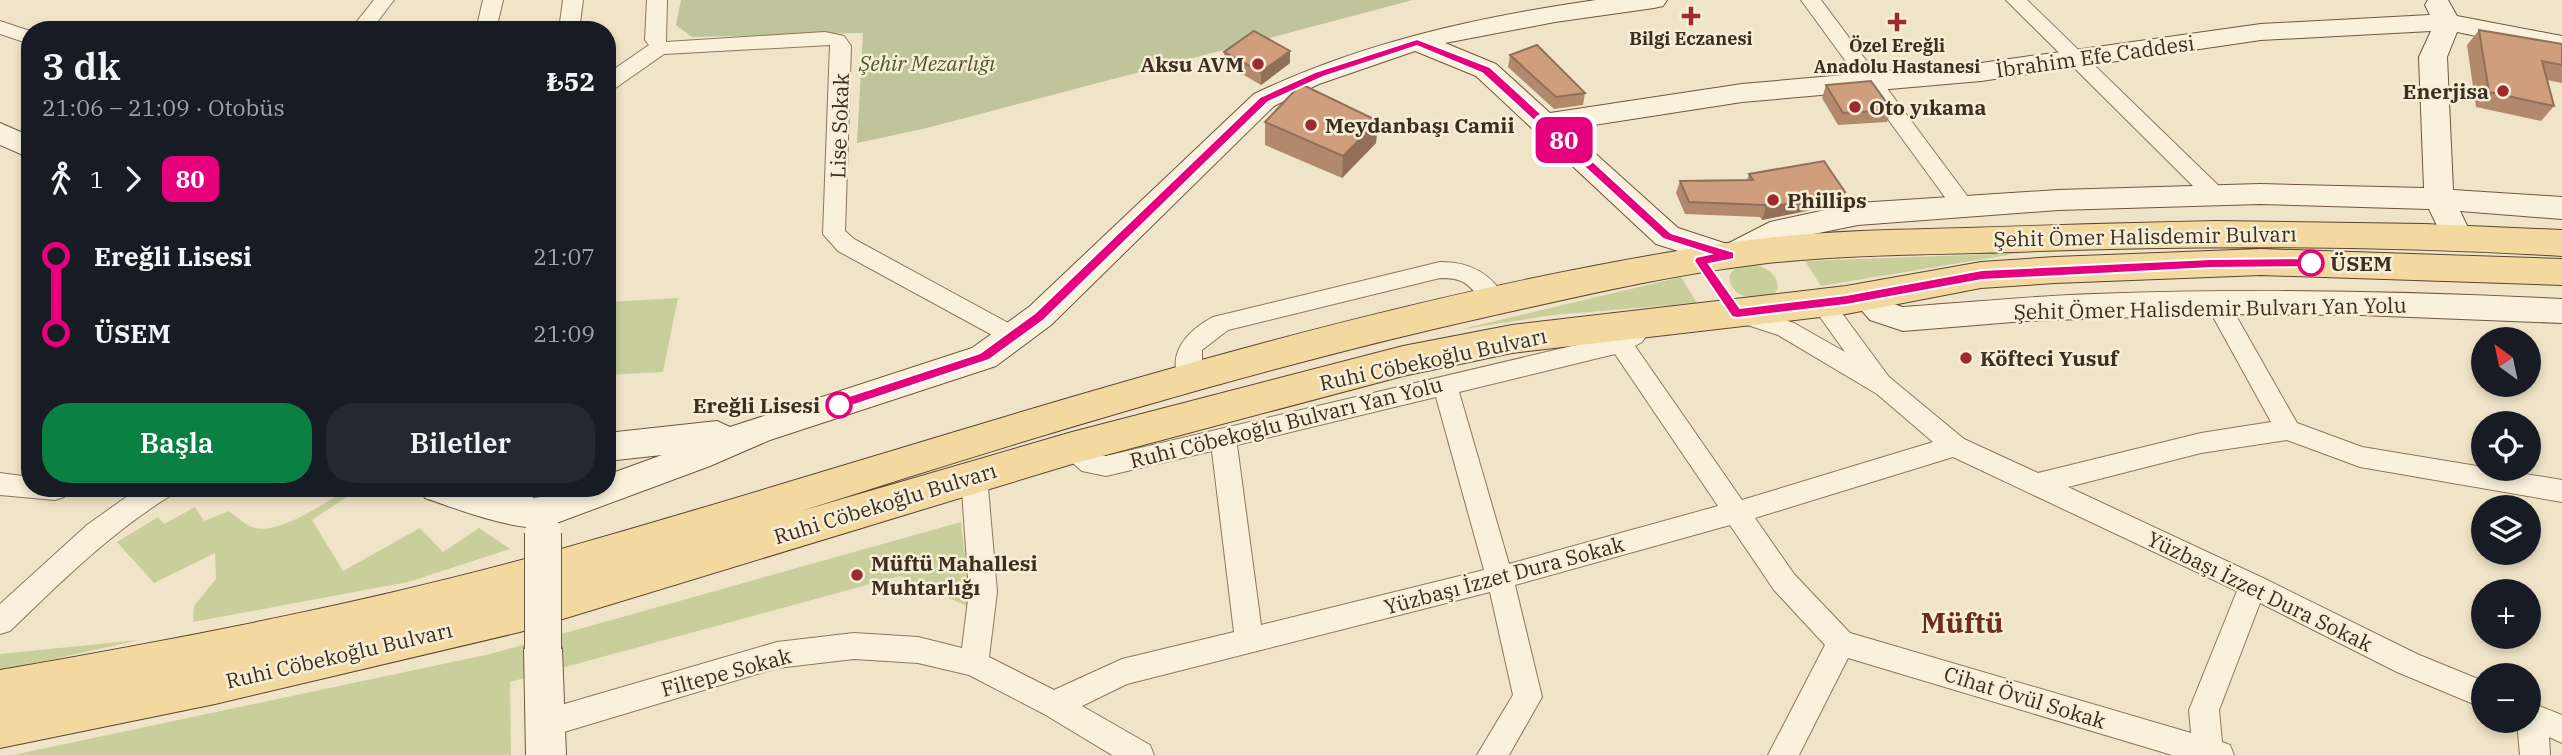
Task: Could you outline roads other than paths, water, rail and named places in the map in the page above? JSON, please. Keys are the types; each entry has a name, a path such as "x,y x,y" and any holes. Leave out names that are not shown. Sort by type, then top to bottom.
{"main road":[{"name":"Şehit Ömer Halisdemir Bulvarı","path":"1715,258 1789,249 2142,234 2300,232 2457,236 2562,243"},
{"path":"1789,249 1822,303"},
{"name":"Ruhi Cöbekoğlu Bulvarı","path":"0,691 252,642 410,607 530,576 1011,429 1303,348 1496,302 1715,258"},
{"path":"1715,258 1756,311"},
{"name":"Şehit Ömer Halisdemir Bulvarı","path":"1756,311 1866,296 1982,275 2249,262 2434,265 2562,272"},
{"name":"Ruhi Cöbekoğlu Bulvarı","path":"0,727 228,680 520,613 1072,447 1403,361 1512,339 1665,319 1756,311"}],"street":[{"path":"367,21 384,0"},
{"path":"488,21 493,0"},
{"path":"570,21 573,0"},
{"path":"616,78 660,47 654,40 657,0"},
{"path":"1811,0 1963,206"},
{"path":"2016,0 2213,193"},
{"path":"616,483 698,456 758,430 984,357 1040,316 1264,100 1319,75 1417,42 1481,27 1646,1"},
{"path":"2441,11 2433,57 2439,199 2457,236"},
{"name":"İbrahim Efe Caddesi","path":"1545,122 1742,93 1871,79 1981,72 2261,32 2441,11 2562,45"},
{"path":"0,27 21,35"},
{"path":"1481,27 1478,42 1486,70"},
{"name":"Lise Sokak","path":"660,47 672,49 825,38 836,40 841,46 834,234 846,245 1013,336"},
{"path":"1417,42 1486,70 1667,236 1715,258 1781,230 1857,214 1963,206 2213,193 2439,199 2562,208"},
{"name":"Şehit Ömer Halisdemir Bulvarı Yan Yolu","path":"1866,296 1877,310 1903,319 2026,309 2218,304 2457,305 2562,311"},
{"name":"Yüzbaşı İzzet Dura Sokak","path":"1822,303 1886,387"},
{"path":"2218,304 2288,430"},
{"name":"Yüzbaşı İzzet Dura Sokak","path":"1756,311 1886,387 1955,446 2253,586 2407,663 2471,690"},
{"name":"Ruhi Cöbekoğlu Bulvarı Yan Yolu","path":"1072,447 1091,464 1106,466 1620,342 1665,319"},
{"path":"1620,342 1784,582 1841,643 1783,755"},
{"path":"1445,384 1500,578 1528,697 1492,755"},
{"path":"616,446 758,430"},
{"path":"2037,484 2201,443 2288,430 2360,457 2562,491"},
{"path":"1223,437 1249,642"},
{"name":"Yüzbaşı İzzet Dura Sokak","path":"1054,705 1122,672 1500,578 1738,512 1955,446"},
{"path":"974,477 983,592 974,664"},
{"path":"0,484 21,487"},
{"path":"0,622 85,542 119,514 146,497"},
{"path":"464,497 476,501 546,506 573,497"},
{"path":"545,739 543,649 546,506"},
{"name":"Cihat Övül Sokak","path":"1841,643 2212,754 2204,710 2253,586"},
{"name":"Filtepe Sokak","path":"545,739 777,655 854,646 918,650 974,664 1054,705 1139,755"},
{"path":"2541,720 2562,729"},
{"path":"2533,733 2535,755"}],"place":[{"name":"Bilgi Eczanesi","path":"1691,16"},
{"name":"Özel Ereğli Anadolu Hastanesi","path":"1897,22"},
{"name":"Aksu AVM","path":"1258,64"},
{"name":"Enerjisa","path":"2503,91"},
{"name":"Oto yıkama","path":"1855,107"},
{"name":"Meydanbaşı Camii","path":"1311,125"},
{"name":"Phillips","path":"1773,200"},
{"name":"ÜSEM","path":"2311,263"},
{"name":"Köfteci Yusuf","path":"1966,358"},
{"name":"Ereğli Lisesi","path":"839,405"},
{"name":"Müftü Mahallesi Muhtarlığı","path":"857,575"}],"district":[{"name":"Müftü","path":"1962,622"}],"park label":[{"name":"Şehir Mezarlığı","path":"927,63"}]}
